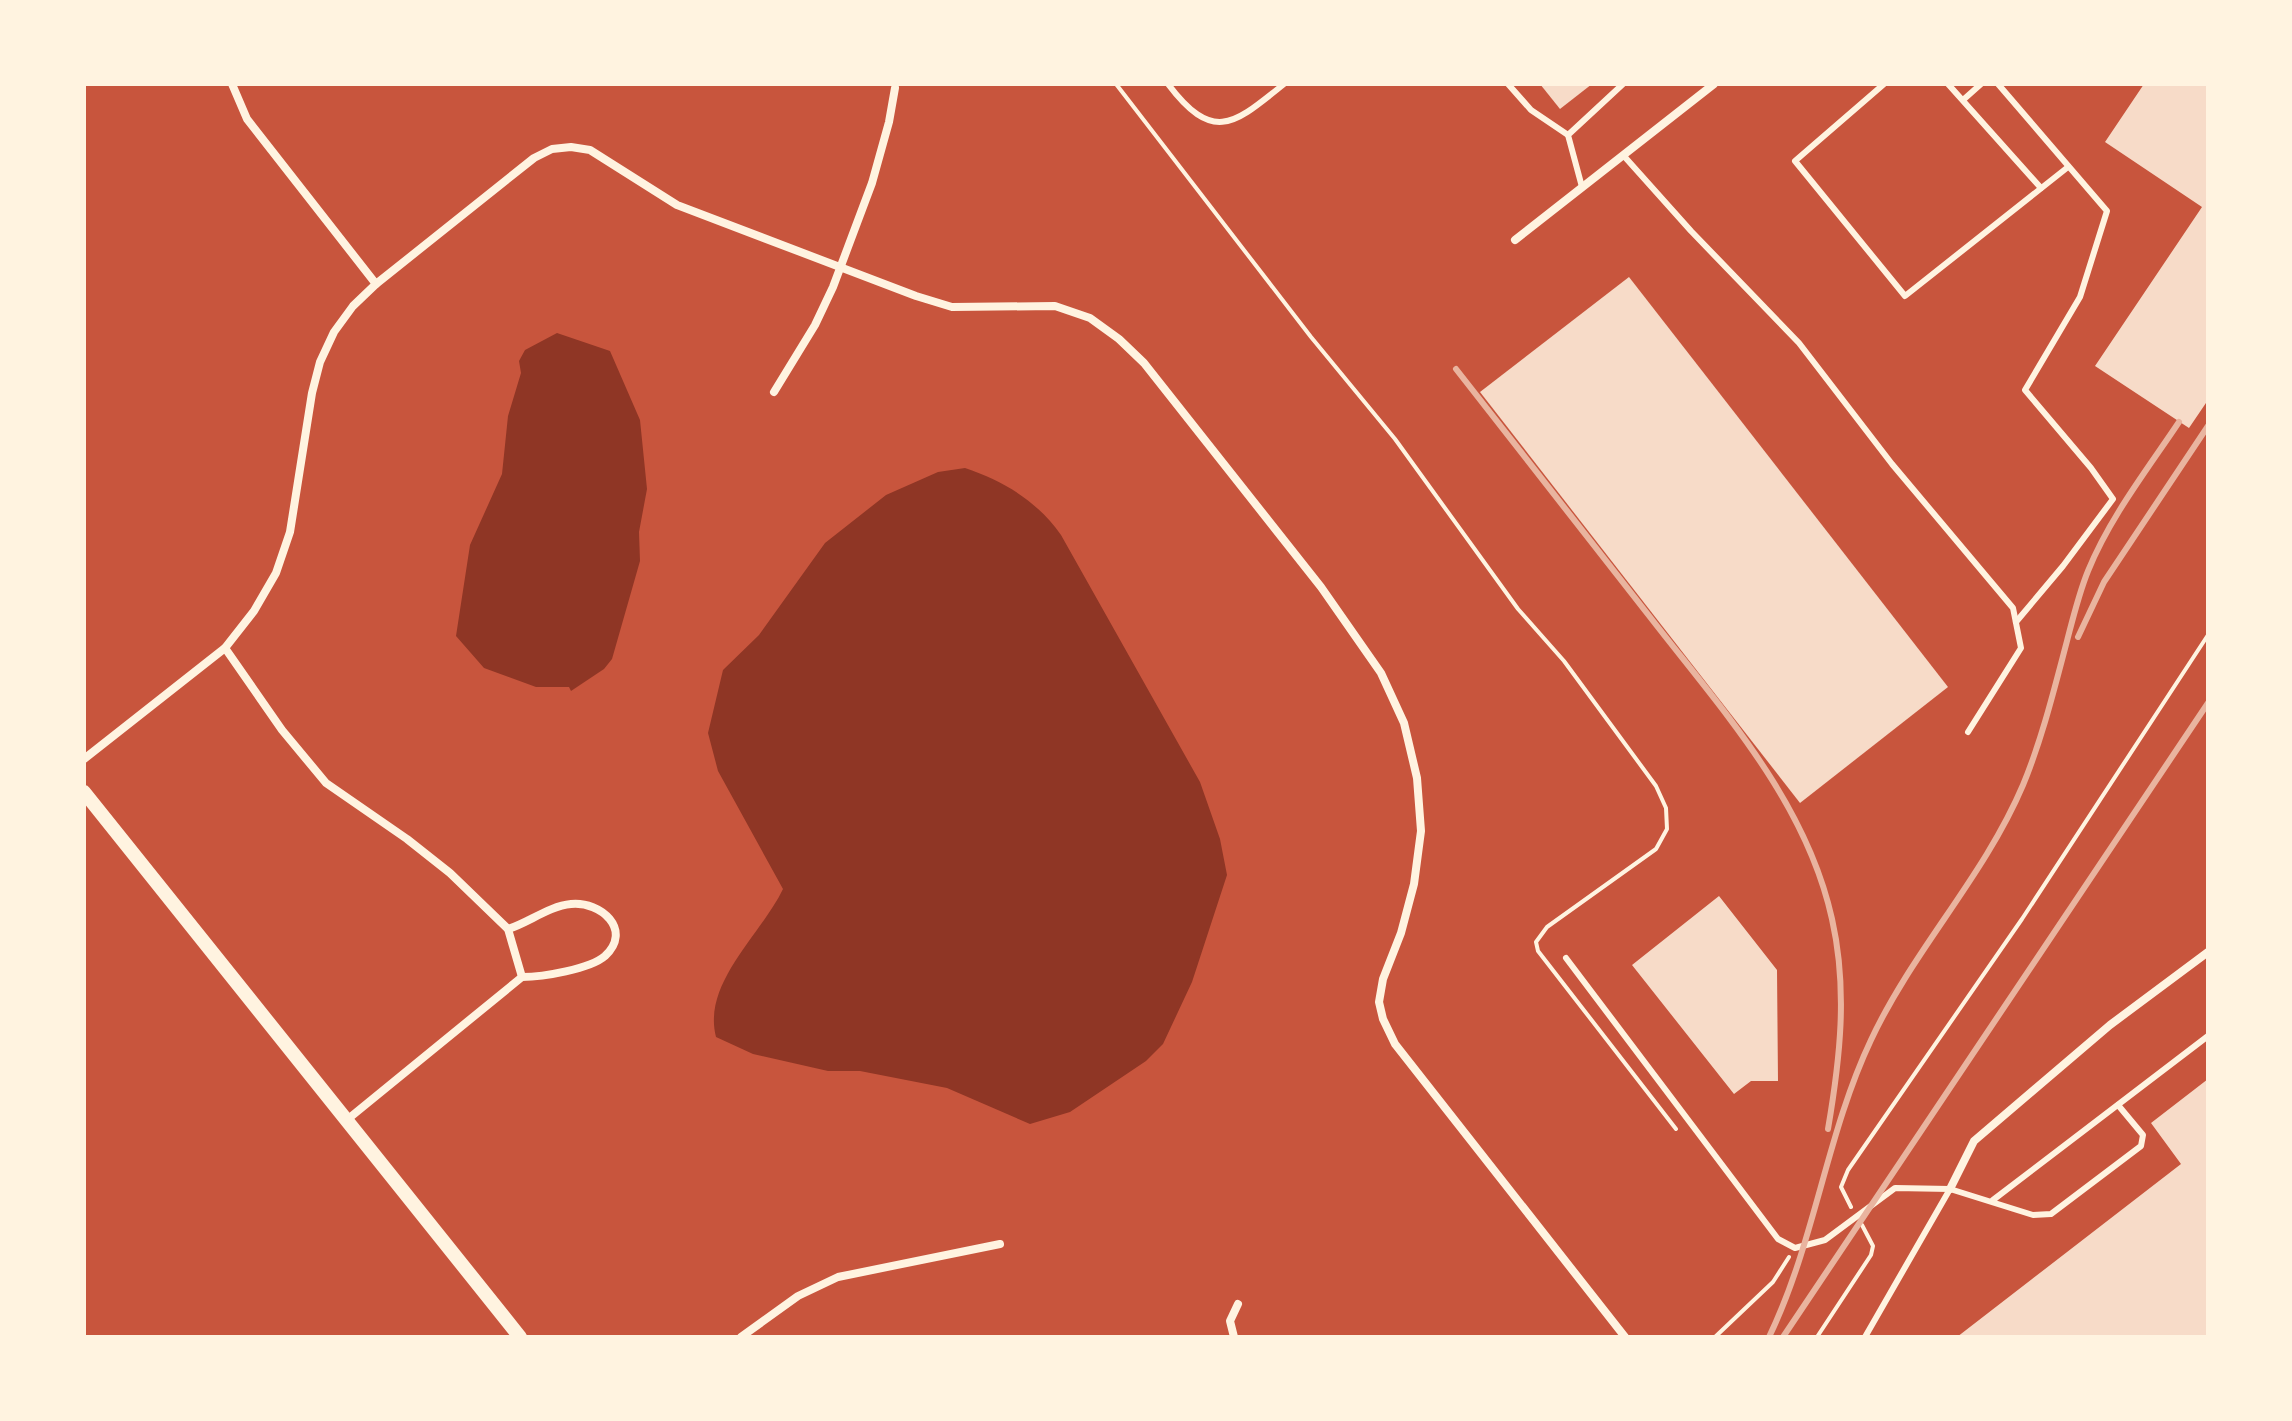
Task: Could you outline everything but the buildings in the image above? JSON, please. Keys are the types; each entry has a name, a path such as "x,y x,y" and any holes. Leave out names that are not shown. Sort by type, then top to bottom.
{"street":[{"path":"232,84 247,119 376,284"},
{"path":"1515,240 1714,84"},
{"path":"774,392 815,325 840,268 872,183 895,88"},
{"path":"84,759 225,648 254,611 276,573 290,532 312,393 320,362 334,332 353,306 376,284 534,158 552,149 571,147 590,150 677,205 952,307 1055,306 1090,318 1144,363 1340,611 1381,673 1404,723 1417,778 1421,831 1414,884 1401,933 1383,979 1379,1002 1383,1019 1395,1044 1625,1337"},
{"path":"225,648 282,730 326,783 450,873 508,929 522,977"},
{"path":"84,792 520,1337"},
{"path":"348,1119 522,977 552,973 603,958 613,946 617,932 613,920 602,911 571,904 508,929"},
{"path":"1950,1189 1974,1141 2110,1025 2208,952"},
{"path":"741,1337 798,1296 838,1277 1000,1244"},
{"path":"1234,1337 1230,1321 1238,1304"}],"lane":[{"path":"1168,84 1182,103 1221,124 1243,117 1284,84"},
{"path":"1508,84 1531,110 1568,135 1582,187"},
{"path":"1568,135 1623,84"},
{"path":"1884,84 1795,161 1905,296 2068,167"},
{"path":"1948,84 2041,188"},
{"path":"1963,100 1981,84"},
{"path":"1998,84 2107,211 2080,297 2025,390 2113,499 2016,622"},
{"path":"1623,155 1799,343 1892,464 2013,608 2021,648 1968,732"},
{"path":"1566,958 1778,1239 1795,1248 1825,1240 1895,1188 1950,1189 2033,1215 2051,1214 2141,1146 2143,1135 2118,1105"},
{"path":"1993,1200 2208,1036"},
{"path":"1865,1337 1950,1189"}],"path":[{"path":"1116,84 1311,337 1395,439 1518,609 1564,661 1656,786 1666,808 1667,829 1656,849 1581,902"},
{"path":"1817,1337 1871,1255 1873,1246 1841,1187 1848,1170 2022,919 2208,635"},
{"path":"1715,1337 1773,1282 1795,1248"}],"shaded area":[{"path":"557,333 610,351 640,420 647,489 639,532 640,561 612,659 604,669 571,691 569,687 536,687 484,668 456,636 470,545 502,474 508,416 521,373 519,361 525,350"},
{"path":"965,468 1019,494 1041,512 1061,535 1200,782 1220,839 1227,875 1192,982 1163,1044 1146,1061 1070,1112 1030,1124 947,1088 860,1071 828,1071 753,1054 716,1037 714,1017 717,998 725,979 783,889 718,771 708,733 723,670 759,635 825,543 886,495 938,472"}],"railway":[{"path":"1456,369 1732,722 1782,796 1803,835 1820,876 1832,919 1840,972 1839,1051 1828,1129"},
{"path":"1769,1337 1798,1264 1843,1113 1871,1040 1907,975 2007,819 2036,750 2088,571 2118,513 2179,422"},
{"path":"2078,637 2104,582 2208,426"},
{"path":"1783,1337 2208,703"}]}
